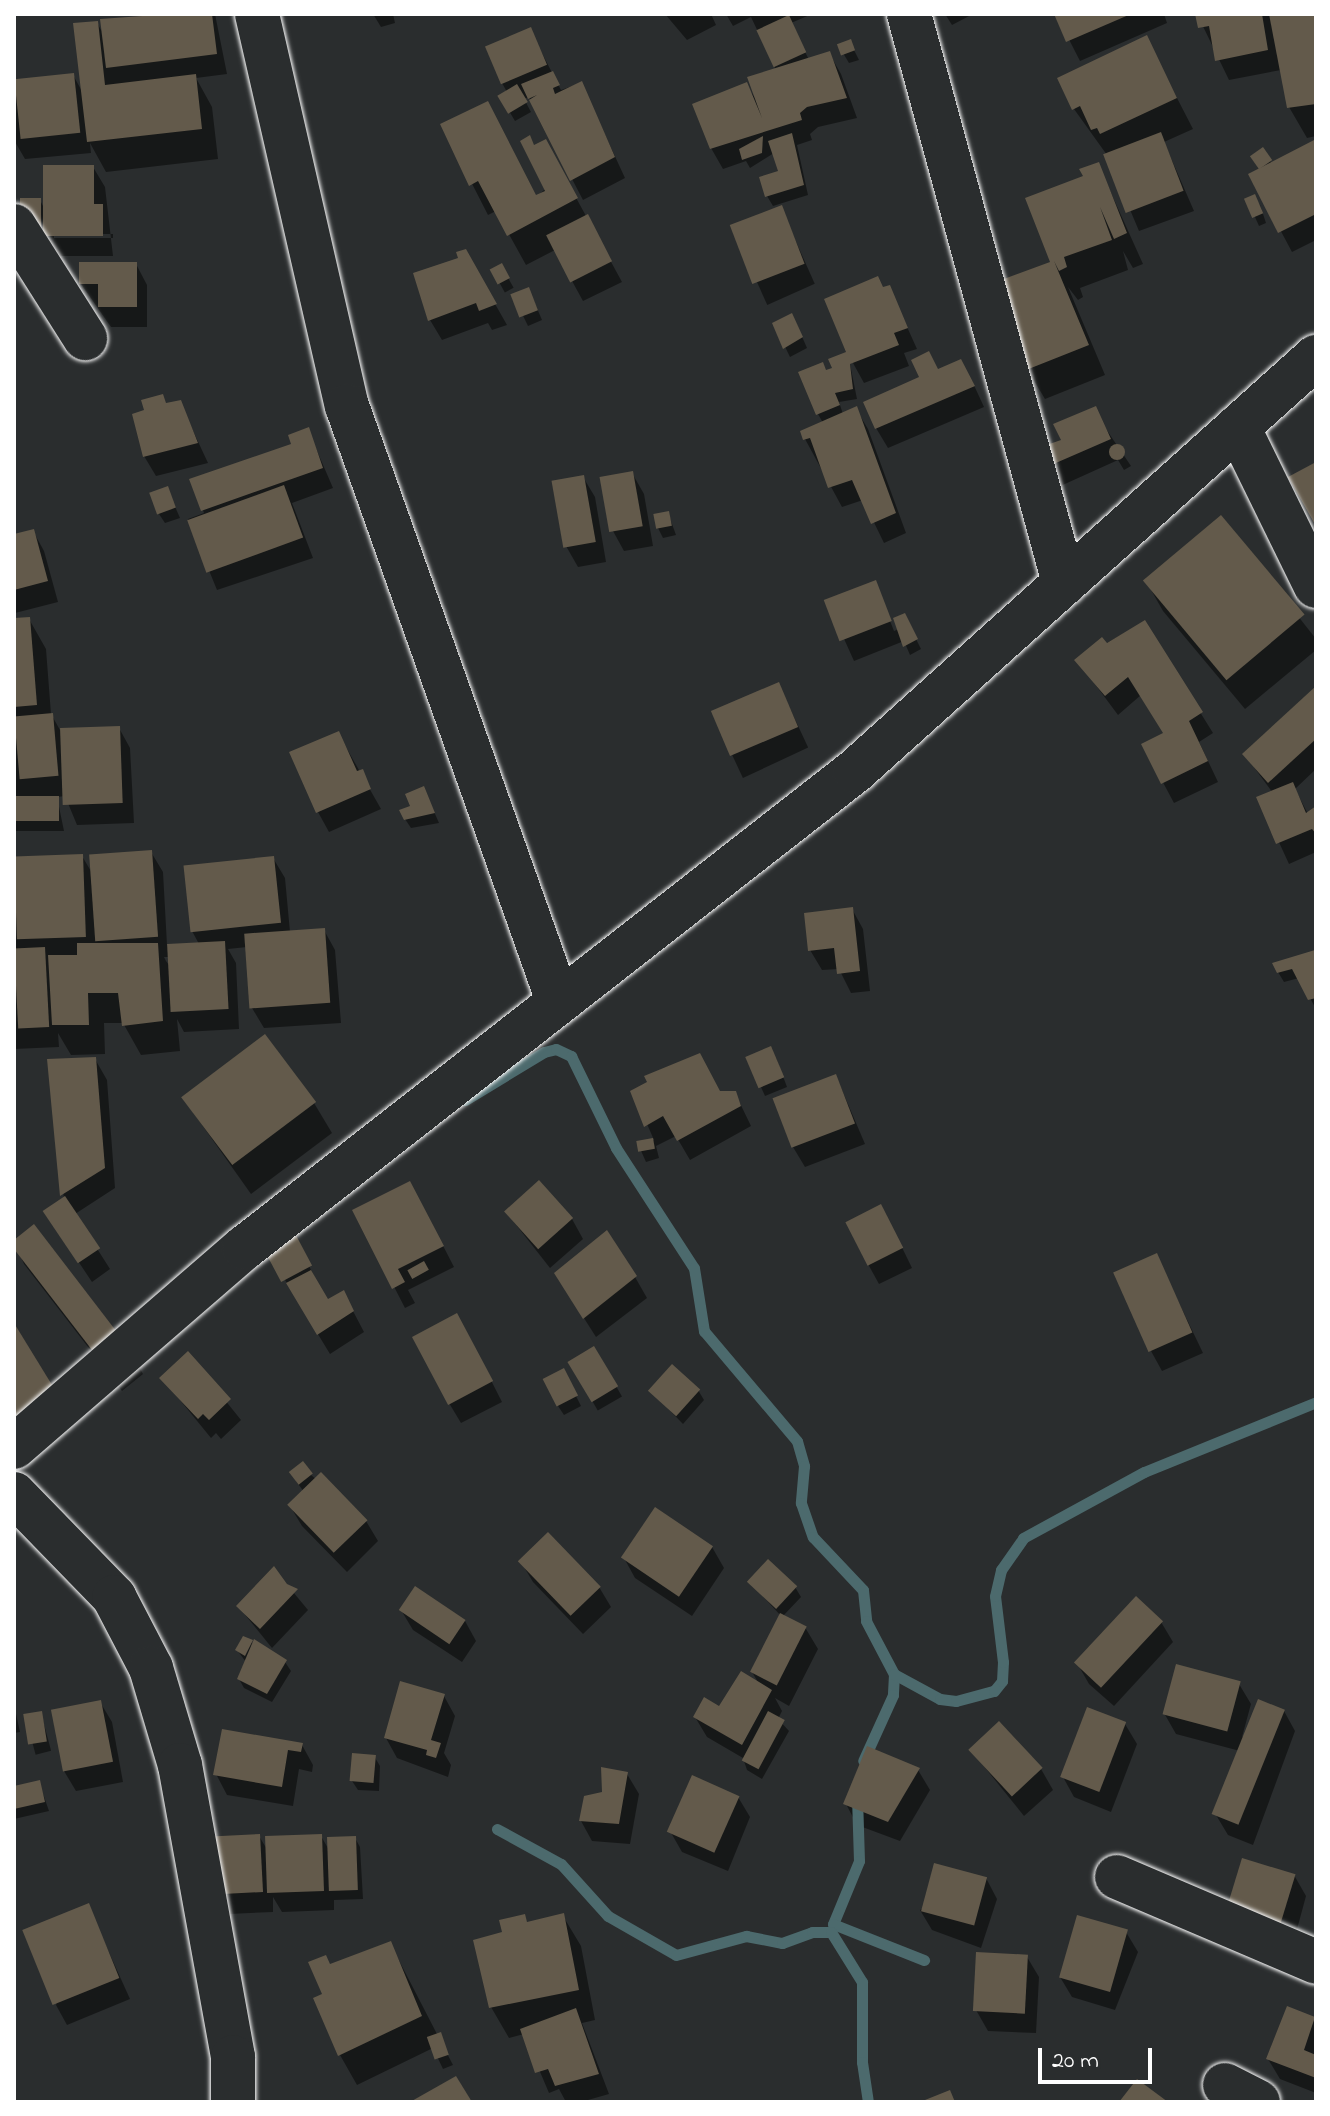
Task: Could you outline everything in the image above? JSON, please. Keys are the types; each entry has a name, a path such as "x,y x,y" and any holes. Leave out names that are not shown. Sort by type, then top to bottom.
{"street":[{"path":"257,14 347,406 558,1001"},
{"path":"909,14 1064,583"},
{"path":"14,226 85,338"},
{"path":"14,1447 244,1248 855,771 1316,357"},
{"path":"1238,427 1316,586"},
{"path":"14,1494 114,1597 151,1668 180,1765 233,2057 233,2102"},
{"path":"1117,1877 1316,1962"}],"building":[{"path":"212,14 217,54 106,68 100,19"},
{"path":"1054,14 1131,14 1066,42"},
{"path":"1195,14 1262,14 1268,50 1215,61 1209,26 1198,28"},
{"path":"1269,14 1316,14 1316,104 1287,108"},
{"path":"789,15 806,52 774,67 756,30"},
{"path":"98,21 105,85 196,74 202,129 87,142 73,23"},
{"path":"531,27 547,65 501,84 485,47"},
{"path":"1147,35 1177,98 1100,134 1097,128 1091,130 1080,106 1072,110 1057,78"},
{"path":"851,39 855,50 841,55 837,44"},
{"path":"830,51 847,98 807,107 800,113 802,120 710,149 692,104 747,82 762,118 747,77"},
{"path":"553,71 560,85 553,88 555,94 582,81 615,157 570,181 529,100 537,95 528,99 521,84"},
{"path":"74,73 80,133 21,139 14,79"},
{"path":"517,84 528,102 508,114 497,96"},
{"path":"488,101 536,195 545,191 520,141 530,135 534,145 546,139 578,198 507,236 478,181 469,186 440,124"},
{"path":"1161,132 1184,191 1126,213 1103,154"},
{"path":"792,133 804,185 765,197 759,177 778,171 768,141"},
{"path":"763,136 762,153 742,160 739,149"},
{"path":"1316,139 1316,214 1278,233 1248,174"},
{"path":"1263,147 1272,160 1259,169 1250,156"},
{"path":"1099,162 1127,233 1114,239 1100,207 1112,240 1064,257 1067,267 1059,271 1054,261 1089,345 1026,370 993,283 1050,262 1025,198 1083,176 1079,169"},
{"path":"43,165 94,165 94,204 103,204 103,236 43,236"},
{"path":"1255,194 1263,213 1252,218 1244,199"},
{"path":"20,198 41,198 41,228 20,228"},
{"path":"782,205 805,264 752,284 730,225"},
{"path":"588,214 612,261 570,283 546,235"},
{"path":"466,249 497,304 479,311 476,303 428,321 413,273 458,258 456,252"},
{"path":"79,262 137,262 137,307 98,307 98,284 79,284"},
{"path":"502,263 510,278 498,285 490,270"},
{"path":"878,276 883,287 890,285 908,328 894,333 899,345 850,364 853,389 835,393 840,405 816,415 798,372 823,362 826,370 832,368 828,359 846,352 824,299"},
{"path":"529,287 538,310 519,318 510,294"},
{"path":"792,313 803,337 783,349 772,323"},
{"path":"929,351 938,369 961,359 975,386 875,429 863,402 919,377 911,360"},
{"path":"163,394 166,403 181,400 198,443 143,457 132,414 144,410 141,400"},
{"path":"857,406 896,513 871,524 852,480 828,488 810,438 803,440 800,431"},
{"path":"1096,406 1111,439 1042,469 1035,449 1061,440 1053,424"},
{"path":"309,427 323,468 201,511 189,479 291,444 288,435"},
{"path":"1117,444 1123,446 1123,458 1117,460 1111,458 1109,452 1111,446"},
{"path":"1316,462 1316,526 1288,477"},
{"path":"633,471 643,526 609,532 600,477"},
{"path":"584,475 596,542 563,548 552,481"},
{"path":"284,485 303,538 206,573 187,520"},
{"path":"168,486 176,508 157,514 149,493"},
{"path":"669,511 672,526 656,529 653,514"},
{"path":"1221,515 1305,615 1226,680 1143,581"},
{"path":"34,529 48,581 14,590 14,534"},
{"path":"876,580 892,621 839,641 824,600"},
{"path":"905,613 918,639 903,647 893,618"},
{"path":"30,617 37,705 14,707 14,618"},
{"path":"1145,620 1203,712 1189,721 1208,761 1161,784 1141,744 1163,733 1128,677 1105,696 1074,660 1102,637 1107,643"},
{"path":"779,682 798,727 730,756 711,711"},
{"path":"1316,686 1316,739 1268,783 1242,754"},
{"path":"53,713 58,776 20,779 14,716"},
{"path":"120,726 123,803 63,805 60,728"},
{"path":"339,731 357,771 363,769 371,789 316,813 289,752"},
{"path":"1293,782 1306,813 1316,806 1316,834 1312,829 1276,844 1256,797"},
{"path":"424,786 435,813 404,820 399,810 410,806 405,794"},
{"path":"14,796 59,796 59,821 14,821"},
{"path":"152,850 158,937 95,941 89,854"},
{"path":"83,854 86,937 17,939 14,856"},
{"path":"274,856 281,923 191,932 183,866"},
{"path":"853,907 860,971 837,974 834,948 808,951 804,913"},
{"path":"325,928 330,1003 249,1008 244,934"},
{"path":"225,941 229,1009 171,1012 167,944"},
{"path":"77,943 158,943 163,1021 122,1026 118,993 88,993 89,1025 52,1025 48,955 77,955"},
{"path":"45,947 49,1027 18,1029 14,949"},
{"path":"1315,950 1316,998 1308,1000 1292,969 1277,973 1272,963"},
{"path":"265,1034 316,1102 232,1165 181,1097"},
{"path":"771,1046 784,1077 759,1088 745,1057"},
{"path":"700,1053 720,1091 736,1091 741,1106 677,1141 663,1116 644,1127 630,1091 647,1082 644,1076"},
{"path":"96,1057 105,1168 60,1196 47,1059"},
{"path":"836,1074 855,1123 792,1148 773,1098"},
{"path":"653,1138 655,1149 638,1152 636,1141"},
{"path":"539,1180 573,1218 538,1249 504,1211"},
{"path":"410,1181 444,1246 398,1269 405,1282 392,1289 352,1210"},
{"path":"65,1196 100,1248 78,1263 43,1211"},
{"path":"881,1204 903,1248 868,1266 845,1222"},
{"path":"34,1224 133,1353 109,1372 14,1249 14,1240"},
{"path":"290,1224 312,1265 281,1282 259,1240"},
{"path":"607,1230 637,1276 583,1319 554,1273"},
{"path":"1157,1253 1192,1332 1149,1352 1113,1273"},
{"path":"424,1261 429,1270 412,1279 407,1270"},
{"path":"311,1270 328,1299 344,1290 354,1311 317,1335 286,1283"},
{"path":"457,1313 493,1381 448,1405 412,1337"},
{"path":"14,1323 60,1398 14,1426"},
{"path":"594,1346 618,1386 592,1402 567,1362"},
{"path":"188,1351 231,1399 209,1420 203,1414 198,1419 159,1378"},
{"path":"672,1364 700,1389 676,1416 648,1391"},
{"path":"564,1368 578,1396 557,1407 543,1379"},
{"path":"303,1461 313,1474 299,1485 289,1472"},
{"path":"321,1472 368,1520 334,1553 287,1505"},
{"path":"655,1507 713,1546 679,1597 621,1558"},
{"path":"548,1532 601,1587 571,1616 518,1561"},
{"path":"768,1559 797,1586 776,1609 747,1582"},
{"path":"274,1566 287,1584 298,1589 260,1629 236,1606"},
{"path":"415,1586 466,1620 449,1644 399,1610"},
{"path":"1136,1596 1163,1621 1101,1688 1074,1663"},
{"path":"780,1613 807,1627 777,1685 750,1672"},
{"path":"243,1636 253,1640 245,1656 235,1650"},
{"path":"254,1639 287,1660 267,1694 237,1679"},
{"path":"1176,1664 1241,1681 1227,1732 1163,1714"},
{"path":"741,1671 772,1690 742,1745 693,1717 704,1697 719,1706"},
{"path":"400,1681 445,1694 431,1740 441,1743 436,1758 426,1755 427,1750 384,1738"},
{"path":"1258,1699 1285,1710 1238,1825 1212,1814"},
{"path":"101,1700 113,1762 63,1772 51,1710"},
{"path":"1087,1707 1126,1722 1099,1792 1060,1777"},
{"path":"42,1711 47,1742 28,1745 23,1714"},
{"path":"768,1711 785,1720 758,1769 742,1760"},
{"path":"999,1721 1043,1768 1012,1796 968,1750"},
{"path":"222,1729 303,1743 301,1752 288,1750 282,1787 213,1775"},
{"path":"867,1746 920,1768 888,1822 843,1804"},
{"path":"352,1753 376,1755 373,1783 350,1781"},
{"path":"601,1767 628,1772 619,1824 579,1821 584,1796 602,1792"},
{"path":"692,1775 740,1796 714,1853 667,1832"},
{"path":"40,1780 45,1802 14,1809 14,1786"},
{"path":"260,1834 263,1892 194,1896 191,1838"},
{"path":"322,1834 324,1891 267,1893 265,1836"},
{"path":"356,1836 358,1890 329,1891 327,1837"},
{"path":"1242,1858 1296,1874 1280,1925 1227,1909"},
{"path":"934,1863 987,1877 974,1926 921,1911"},
{"path":"89,1903 119,1978 53,2005 22,1930"},
{"path":"564,1913 579,1990 489,2008 473,1940 502,1932 499,1920 525,1914 527,1922"},
{"path":"1077,1915 1128,1930 1110,1992 1059,1977"},
{"path":"391,1941 422,2016 338,2056 313,1998 322,1994 308,1962 326,1955 330,1964"},
{"path":"976,1952 1028,1955 1025,2014 973,2011"},
{"path":"1287,2006 1315,2017 1304,2050 1316,2055 1316,2078 1266,2059"},
{"path":"576,2008 599,2074 555,2086 548,2069 535,2073 520,2029"},
{"path":"441,2032 449,2055 435,2060 427,2037"},
{"path":"456,2076 472,2102 410,2102"},
{"path":"1137,2079 1168,2102 1119,2102"},
{"path":"950,2090 955,2102 920,2102"}],"waterway":[{"path":"465,1100 544,1052 556,1049 571,1056 616,1148 694,1268 704,1331 797,1441 804,1466 801,1503 813,1537 863,1590 866,1621 894,1674 893,1695 863,1761"},
{"path":"894,1674 940,1699 956,1701 994,1691 1002,1681 1003,1662 995,1596 1001,1570 1023,1538 1144,1472 1316,1402"},
{"path":"857,1797 859,1861 833,1924 924,1960"},
{"path":"497,1829 561,1864 608,1916 676,1955 746,1936 782,1943 812,1932 831,1932 862,1982 862,2062 868,2102"}]}
